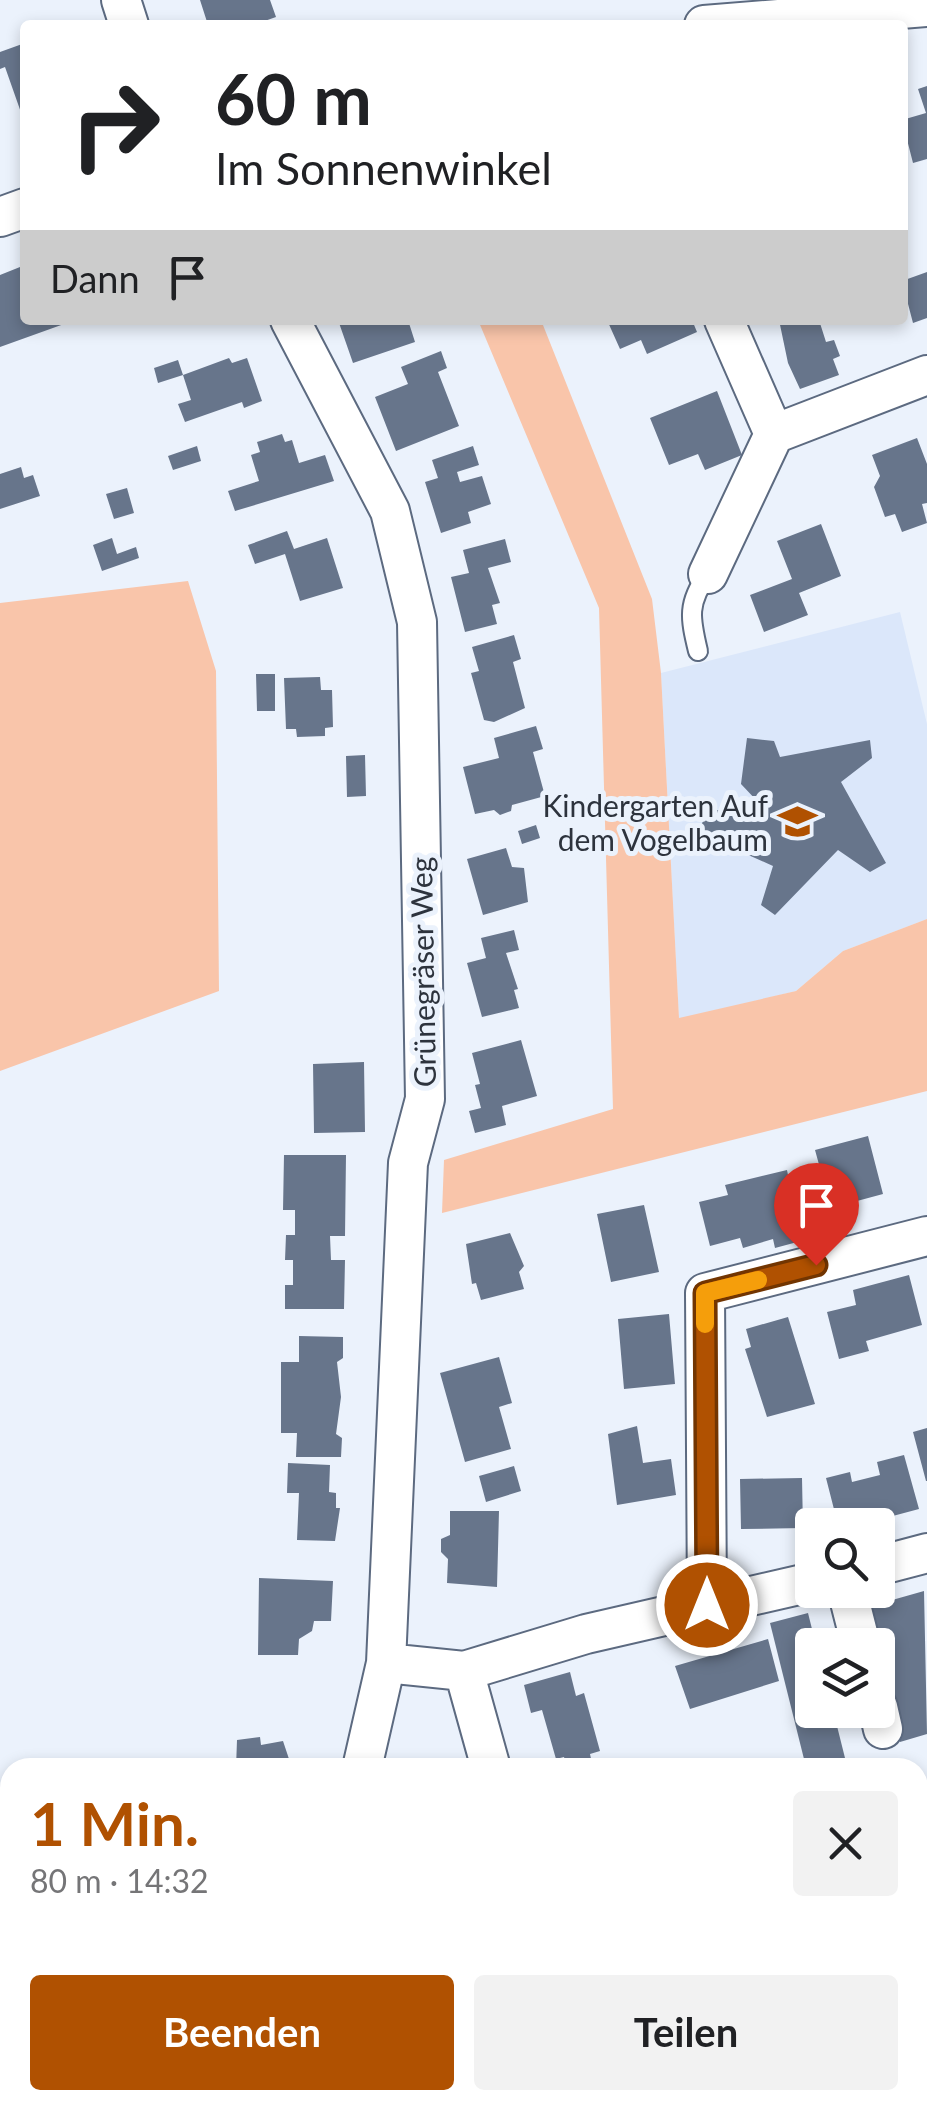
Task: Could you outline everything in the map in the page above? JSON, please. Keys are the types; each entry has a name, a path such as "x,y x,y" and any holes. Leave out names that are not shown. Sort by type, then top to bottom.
{"street":[{"path":"767,20 927,7"},
{"name":"Grünegräser Weg","path":"293,325 390,510 417,622 425,1099 408,1163 386,1663 364,1758"},
{"path":"726,325 774,434"},
{"path":"708,574 774,434 927,375"},
{"path":"707,1605 705,1293 927,1236"},
{"path":"895,1561 927,1553"},
{"path":"386,1663 464,1671 586,1634 795,1586"},
{"path":"464,1671 487,1758"}],"lane":[{"path":"698,651 689,614 690,601 708,574"}],"shaded area":[{"path":"480,325 543,325 652,599 661,673 679,1018 796,991 843,951 927,919 927,1091 442,1213 444,1160 613,1109 599,608"},
{"path":"188,581 216,671 219,991 0,1071 0,603"},
{"name":"Kindergarten Auf dem Vogelbaum","path":"900,612 927,724 927,919 843,951 796,991 679,1019 661,673"}],"building":[{"path":"200,0 270,0 276,17 267,20 206,20"},
{"path":"20,45 20,110 5,67 0,69 0,52"},
{"path":"927,86 927,159 913,163 908,118 926,113 918,89"},
{"path":"20,267 20,325 61,325 0,347 0,275"},
{"path":"927,272 927,318 913,323 908,304 908,279"},
{"path":"340,325 410,325 415,342 353,363"},
{"path":"609,325 694,325 697,332 647,354 641,340 620,349"},
{"path":"780,325 821,325 826,342 834,340 840,356 833,359 839,375 800,389 788,363"},
{"path":"441,351 447,368 438,372 459,426 396,451 375,397 408,384 401,367"},
{"path":"229,358 232,363 247,358 262,401 244,408 242,402 185,422 178,404 191,400 183,375"},
{"path":"178,360 183,375 158,383 154,368"},
{"path":"717,391 742,455 705,470 698,454 669,465 650,418"},
{"path":"282,434 285,442 292,440 299,463 325,455 334,481 235,511 228,491 259,481 251,455 260,452 257,442"},
{"path":"917,438 927,464 927,503 922,504 927,523 902,532 895,514 885,517 874,487 880,476 872,455"},
{"path":"197,446 201,461 173,470 168,456"},
{"path":"473,446 479,465 457,472 460,482 482,476 491,504 468,512 471,523 441,533 425,482 438,478 432,460"},
{"path":"21,467 24,478 33,475 40,496 0,509 0,474"},
{"path":"127,488 134,513 114,519 106,494"},
{"path":"821,524 841,576 799,593 808,615 764,632 750,595 792,579 777,541"},
{"path":"287,531 294,549 327,538 343,588 300,601 285,554 255,564 248,545"},
{"path":"112,538 117,554 136,547 139,558 102,571 93,545"},
{"path":"505,539 511,562 488,568 500,603 492,605 497,624 465,632 451,577 469,573 463,550"},
{"path":"514,635 521,659 513,662 525,708 494,722 484,720 471,673 479,671 472,647"},
{"path":"256,674 275,674 275,711 257,711"},
{"path":"320,677 321,690 332,690 333,727 325,728 325,736 297,737 296,729 286,729 284,678"},
{"path":"536,726 543,749 533,752 545,796 512,805 511,811 500,815 494,810 475,814 463,767 499,758 494,738"},
{"path":"747,738 774,741 780,757 870,740 872,758 841,782 886,863 870,872 838,850 775,915 761,905 773,866 717,841 714,848 695,839 708,810 749,810 758,802 741,784"},
{"path":"365,755 366,796 347,797 346,756"},
{"path":"536,825 540,838 522,844 518,831"},
{"path":"506,848 512,867 524,868 528,902 483,915 467,859"},
{"path":"514,930 519,950 506,953 518,989 514,990 519,1008 482,1017 467,963 486,958 481,938"},
{"path":"521,1040 537,1096 502,1106 506,1125 475,1133 469,1111 481,1108 472,1053"},
{"path":"364,1062 365,1132 314,1133 313,1064"},
{"path":"868,1136 883,1194 831,1208 815,1150"},
{"path":"284,1155 346,1155 345,1236 330,1236 331,1260 345,1260 344,1309 285,1309 285,1285 293,1285 293,1260 285,1260 286,1235 295,1235 295,1210 283,1210"},
{"path":"787,1170 801,1241 775,1248 773,1239 743,1248 740,1238 710,1246 699,1202 728,1195 725,1185"},
{"path":"644,1205 659,1272 611,1282 597,1214"},
{"path":"510,1233 524,1266 519,1272 524,1289 481,1300 476,1283 472,1284 466,1244"},
{"path":"909,1275 922,1325 866,1341 869,1351 839,1359 827,1312 856,1305 853,1290"},
{"path":"669,1314 675,1384 624,1389 618,1319"},
{"path":"788,1317 815,1404 767,1417 745,1349 751,1347 746,1329"},
{"path":"299,1336 343,1337 343,1358 337,1362 341,1397 336,1434 342,1438 341,1457 296,1457 297,1433 281,1433 281,1362 299,1362"},
{"path":"499,1357 512,1403 499,1407 511,1449 465,1462 440,1373"},
{"path":"637,1426 643,1463 671,1459 676,1495 617,1505 608,1434"},
{"path":"927,1428 927,1481 926,1481 913,1432"},
{"path":"904,1455 919,1509 895,1515 895,1508 834,1508 826,1478 850,1472 852,1482 880,1475 877,1462"},
{"path":"288,1463 330,1465 329,1492 336,1493 336,1508 340,1508 335,1541 297,1540 299,1493 287,1493"},
{"path":"514,1466 521,1491 486,1502 479,1476"},
{"path":"802,1478 803,1508 795,1508 795,1528 741,1529 740,1479"},
{"path":"450,1511 499,1511 497,1587 447,1583 448,1559 441,1552 441,1539 450,1535"},
{"path":"259,1578 333,1581 331,1621 314,1621 312,1631 299,1639 298,1655 258,1655"},
{"path":"924,1591 927,1734 900,1742 895,1720 895,1628 872,1628 864,1608 895,1608 895,1599"},
{"path":"808,1613 812,1628 795,1628 795,1723 770,1623"},
{"path":"768,1639 779,1681 690,1709 675,1666"},
{"path":"570,1672 576,1696 584,1693 600,1751 590,1754 591,1758 556,1758 542,1710 531,1713 524,1685"},
{"path":"796,1728 838,1728 845,1758 804,1758"},
{"path":"260,1737 261,1745 283,1741 289,1758 236,1758 237,1740"}],"slow traffic":[{"path":"705,1324 705,1293 758,1280"}],"place":[{"name":"Kindergarten Auf dem Vogelbaum","path":"798,822"}],"route":[{"path":"707,1605 705,1293 816,1265"}]}
